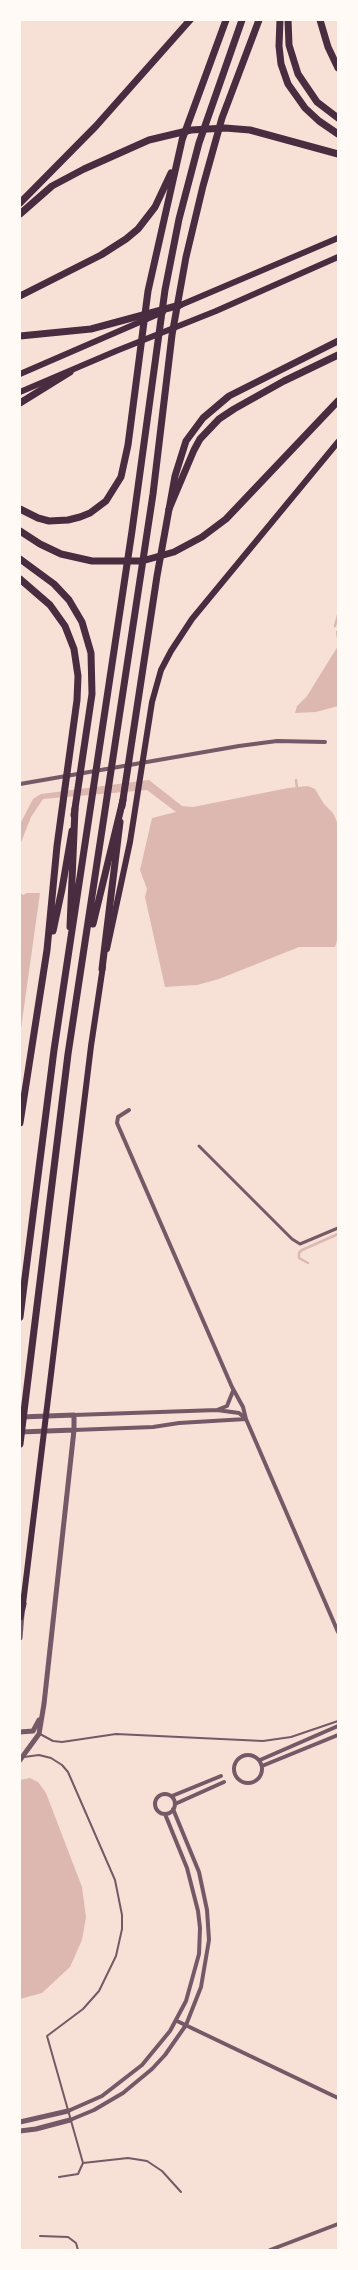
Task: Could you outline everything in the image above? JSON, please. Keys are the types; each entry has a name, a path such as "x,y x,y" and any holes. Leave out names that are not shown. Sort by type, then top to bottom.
{"highway":[{"path":"20,203 96,126 190,20"},
{"path":"20,296 115,246 138,229 155,207 167,184 226,20"},
{"path":"20,1317 54,1050 132,531 166,284 179,219 199,142 242,20"},
{"path":"20,1444 56,1137 153,494 172,335 186,257 214,147 233,88 259,20"},
{"path":"280,20 279,46 281,64 288,84 305,108 319,121 338,134"},
{"path":"288,20 289,45 298,74 317,102 338,118"},
{"path":"320,20 328,47 338,68"},
{"path":"20,214 37,198 66,178 140,143 172,134 212,128 250,130 338,154"},
{"path":"20,509 38,518 49,520 59,521 80,517 90,513 106,501 121,477 128,445 148,291 183,136"},
{"path":"20,336 77,331 120,322 180,305"},
{"path":"102,968 123,800 168,509 175,476 186,441 214,407 244,388 338,341"},
{"path":"168,509 194,450 205,434 219,419 278,385 338,355"},
{"path":"20,403 70,372"},
{"path":"20,531 40,544 61,554 92,561 108,562 153,559 169,554 192,544 234,512 338,401"},
{"path":"20,559 61,590 77,612 86,632 93,663 93,680 75,809 62,888 47,950"},
{"path":"20,579 41,596 58,615 70,636 74,649 78,688 61,811 47,950 20,1123"},
{"path":"82,969 123,800"},
{"path":"69,955 75,809"},
{"path":"20,1617 23,1604"}],"main road":[{"path":"20,374 338,238"},
{"path":"20,392 70,372 116,351 216,311 338,257"},
{"path":"23,1604 102,968 129,848 144,745 154,692 170,651 192,619 338,442"}],"street":[{"path":"20,784 238,746 277,741 325,742"},
{"path":"129,1110 118,1116 117,1123 233,1391 243,1407 246,1419 338,1632"},
{"path":"199,1146 292,1239 300,1244 338,1228"},
{"path":"217,1410 227,1406 233,1391"},
{"path":"20,1417 217,1410 239,1413 246,1419"},
{"path":"22,1759 39,1734 74,1430 74,1415"},
{"path":"20,1432 153,1427 179,1423 246,1419"},
{"path":"20,1638 23,1604"},
{"path":"20,1732 33,1731 41,1715"},
{"path":"260,1760 338,1726"},
{"path":"262,1766 338,1735"},
{"path":"245,1755 253,1755 260,1760 262,1766 261,1776 254,1782 244,1782 235,1778 232,1772 235,1762 245,1755"},
{"path":"20,2122 68,2111 102,2096 130,2076 158,2048 177,2021 193,1980 198,1954 200,1928 194,1887 165,1814 157,1810 154,1801 162,1794 172,1796 221,1776"},
{"path":"175,1804 224,1782"},
{"path":"165,1814 173,1809 175,1804 172,1796"},
{"path":"20,2132 36,2130 70,2120 111,2101 138,2082 165,2055 186,2025 202,1983 208,1958 209,1924 199,1872 173,1809"},
{"path":"177,2021 338,2098"},
{"path":"270,2250 338,2224"}],"lane":[{"path":"39,1734 53,1741 62,1742 116,1734 263,1741 292,1737 338,1721"},
{"path":"22,1759 39,1755 51,1758 62,1765 68,1772 115,1880 122,1914 118,1950 107,1978 91,2002 83,2010 46,2036 83,2163 78,2174 59,2177"},
{"path":"83,2163 128,2158 147,2161 162,2171 181,2192"},
{"path":"40,2236 68,2237 76,2243 78,2250"}],"shaded area":[{"path":"338,646 338,706 316,712 295,713 297,706 307,696"},
{"path":"149,780 182,806 193,807 288,788 308,786 315,789 324,804 333,813 338,824 338,937 335,947 299,947 219,979 197,985 165,987 145,897 147,889 140,870 152,818 176,812 147,790 43,799 31,817 20,845 20,824 33,799 41,794"},
{"path":"20,893 23,895 27,893 40,893 20,1036"},
{"path":"30,1778 38,1782 46,1793 82,1887 86,1917 82,1940 70,1967 42,1993 20,1999 20,1780"}],"waterway":[{"path":"335,626 338,615"},
{"path":"337,632 338,638"},
{"path":"296,780 297,788"},
{"path":"308,1263 299,1258 299,1253 302,1250 338,1234"}]}
